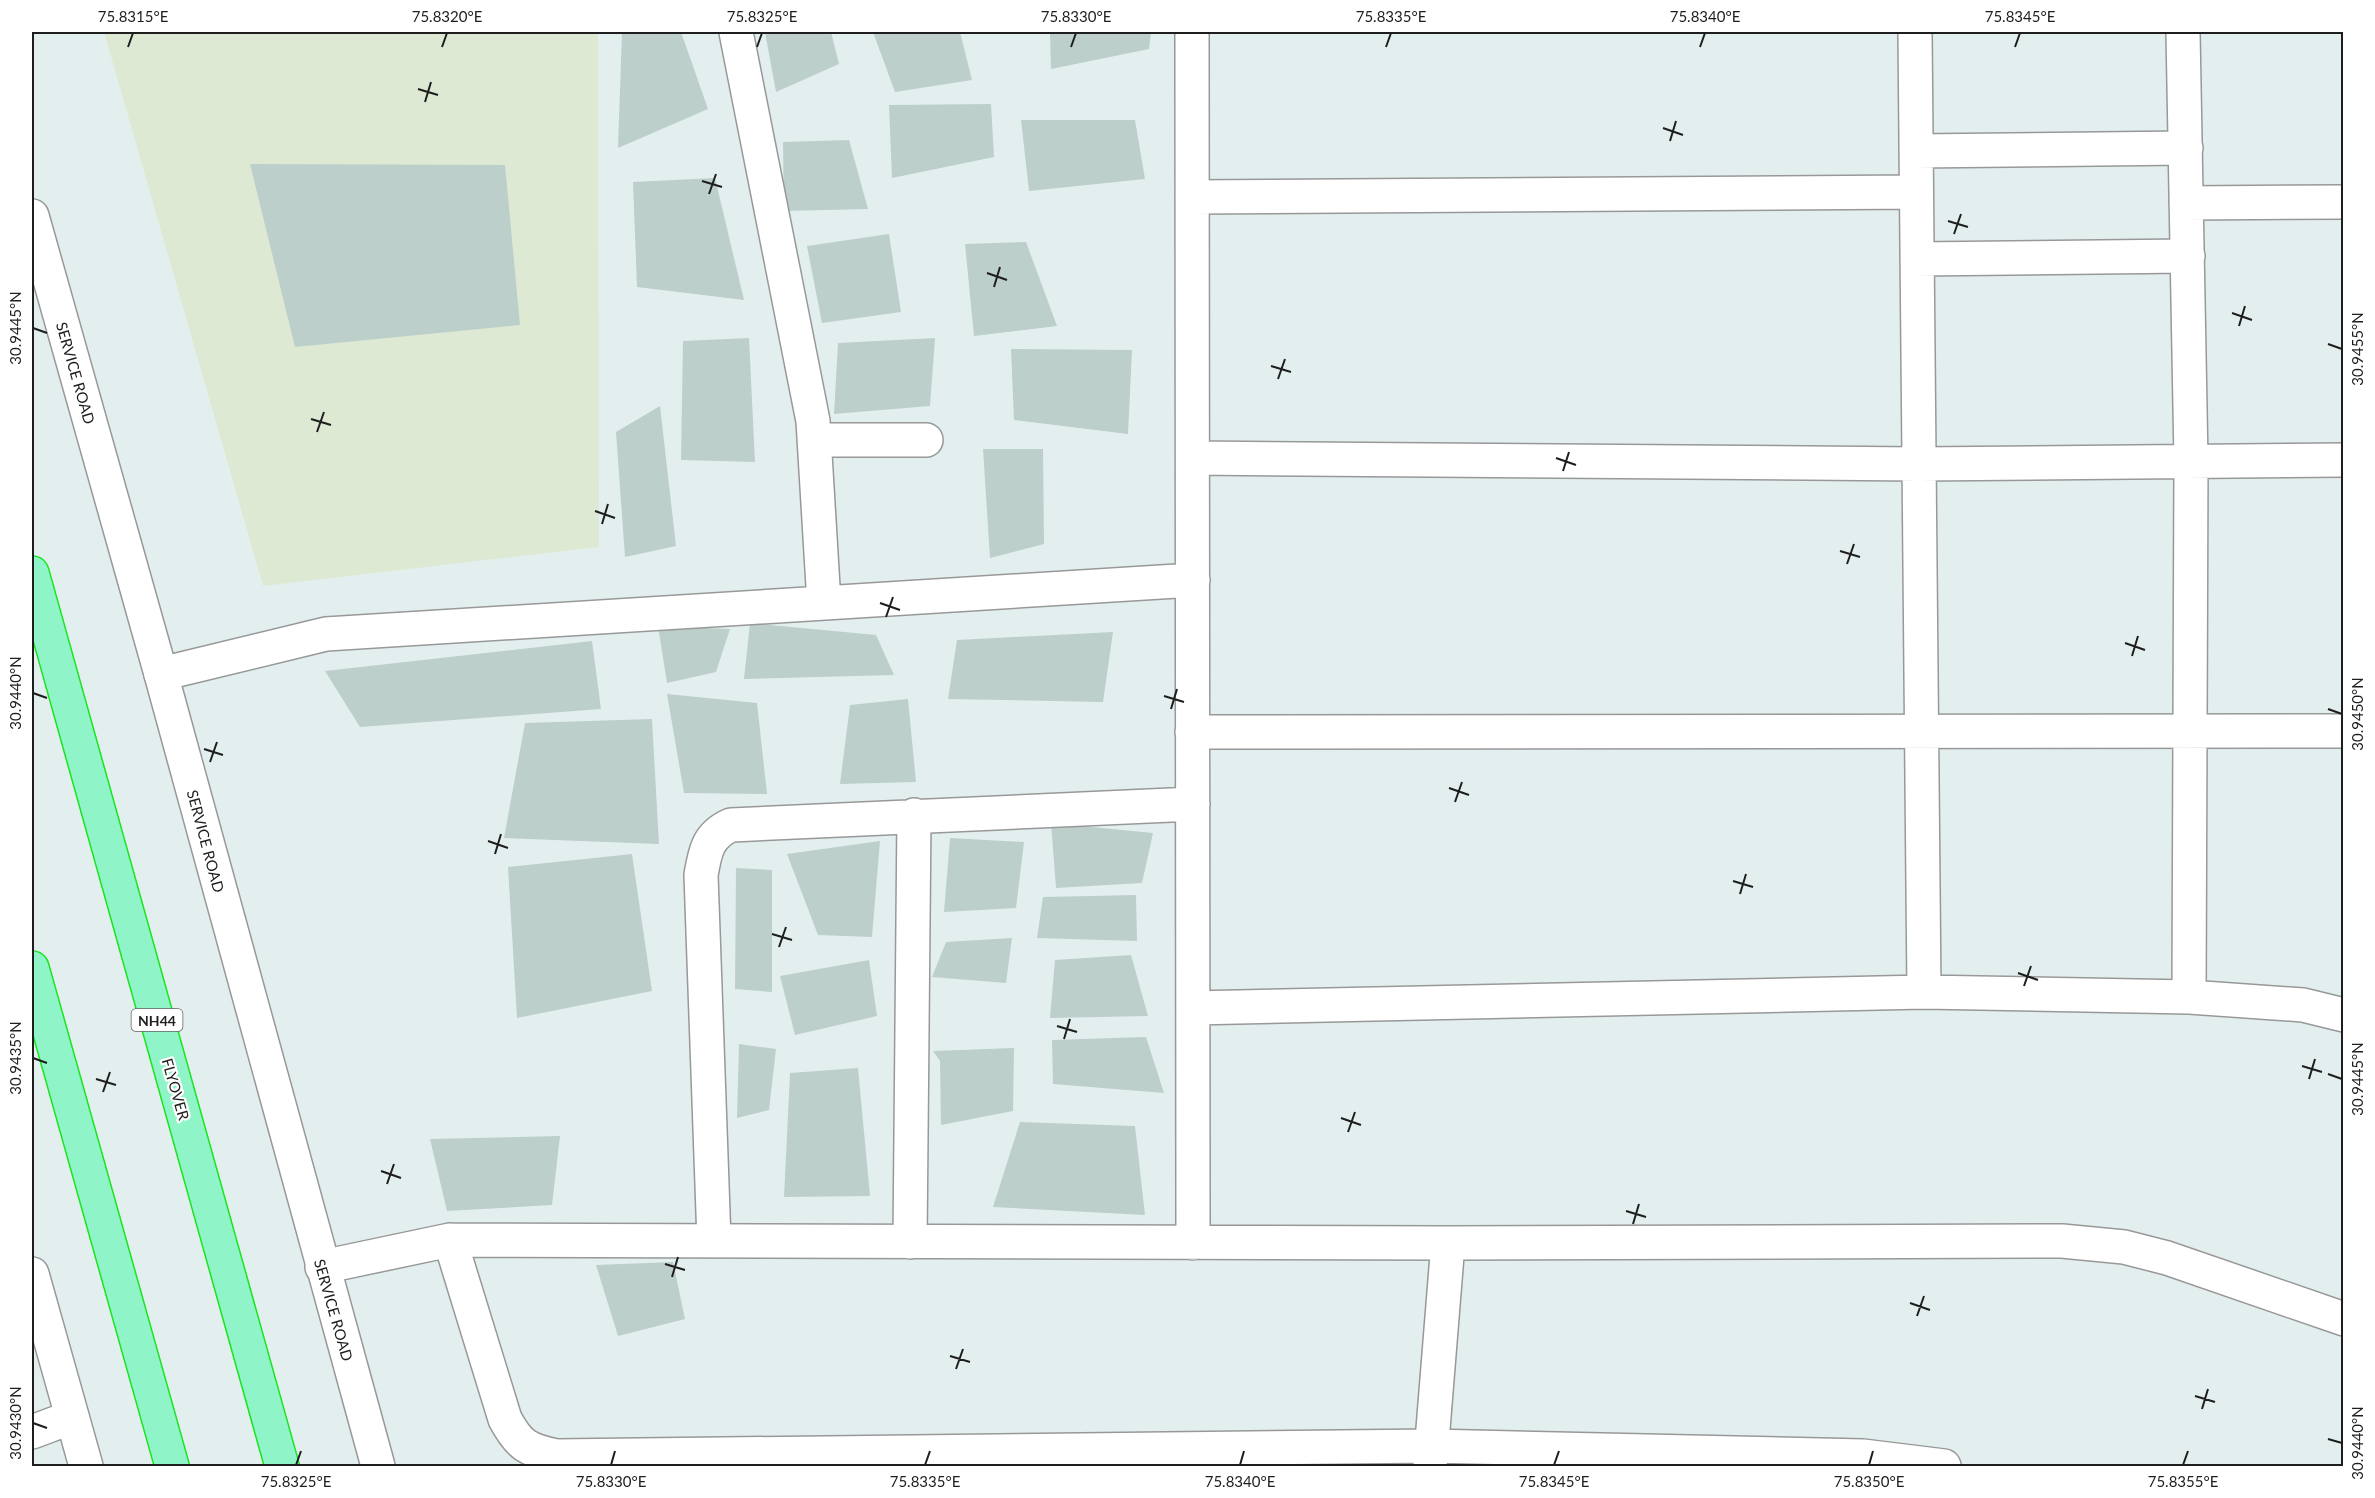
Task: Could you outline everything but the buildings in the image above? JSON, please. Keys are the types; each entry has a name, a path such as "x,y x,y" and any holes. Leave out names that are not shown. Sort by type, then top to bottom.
{"highway":[{"name":"FLYOVER","path":"32,573 282,1467"},
{"path":"32,968 172,1467"}],"street":[{"path":"736,32 814,440 824,603"},
{"path":"1192,32 1193,1243"},
{"path":"1915,32 1924,992"},
{"path":"2183,32 2191,461 2189,997"},
{"path":"1916,151 2186,148"},
{"path":"1192,197 1916,192"},
{"path":"2186,203 2343,202"},
{"name":"SERVICE ROAD","path":"32,216 161,674 378,1467"},
{"path":"1917,259 2188,256"},
{"path":"814,440 926,440"},
{"path":"1193,458 1919,464 2343,460"},
{"path":"161,674 326,634 1193,580"},
{"path":"1192,732 2343,731"},
{"path":"714,1241 701,875 709,842 718,831 731,825 914,814 1193,804"},
{"path":"910,1242 914,814"},
{"path":"1193,1008 1924,992 2189,997 2303,1005 2343,1014"},
{"path":"450,1240 505,1419 516,1440 532,1451 556,1456 1863,1456 1944,1467"},
{"path":"322,1267 450,1240 1193,1243 2062,1241 2124,1247 2168,1258 2343,1318"},
{"path":"1430,1456 1448,1243"},
{"path":"32,1274 86,1467"},
{"path":"32,1432 72,1418"}],"shaded area":[{"path":"104,32 598,32 599,547 263,586"}]}
